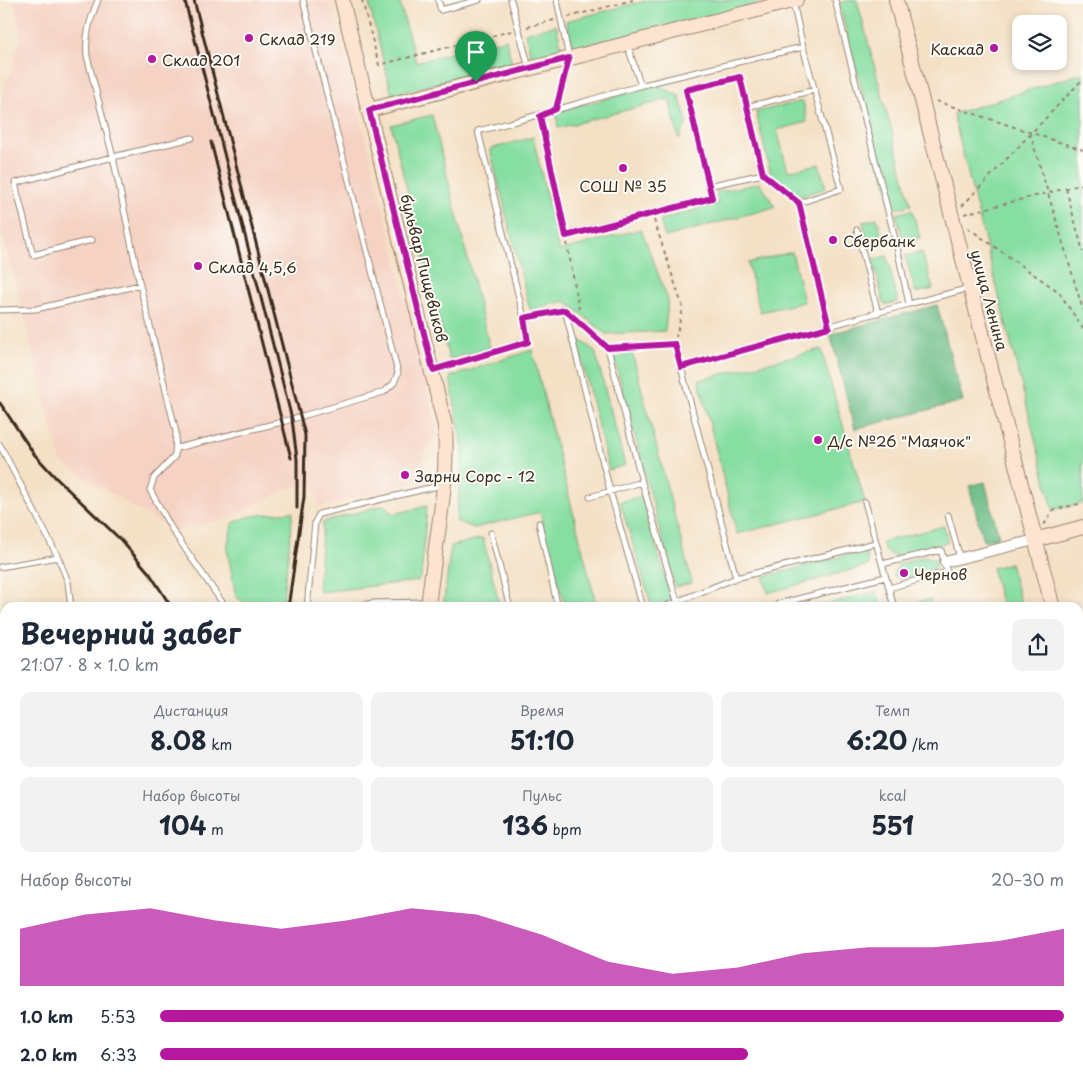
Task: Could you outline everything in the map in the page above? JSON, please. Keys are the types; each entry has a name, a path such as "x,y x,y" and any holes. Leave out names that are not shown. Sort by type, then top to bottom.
{"main road":[{"name":"бульвар Пищевиков","path":"342,0 445,426 445,484 429,602"},
{"path":"369,110 794,0"},
{"name":"улица Ленина","path":"896,0 1052,602"},
{"path":"1036,540 1083,528"}],"street":[{"path":"945,562 1036,540"}],"lane":[{"path":"98,0 88,22 87,56 113,157 140,285 174,421 177,448 170,463 154,478 150,490 173,532 222,602"},
{"path":"177,448 282,422 384,392 394,383 398,373 303,0"},
{"path":"438,0 441,10 479,0"},
{"path":"511,0 529,69"},
{"path":"556,0 569,58 556,109"},
{"path":"794,0 803,47 841,189 799,203"},
{"path":"835,0 897,247 909,304"},
{"path":"626,44 641,86"},
{"path":"433,370 528,342 524,318 478,131 540,116 556,109 641,86 803,47"},
{"path":"540,116 566,236 652,212 712,198 686,90 740,77 763,174 799,203 829,327"},
{"path":"747,107 814,90"},
{"path":"92,240 33,256 15,183 192,138"},
{"path":"708,186 763,174"},
{"path":"857,230 878,313"},
{"path":"0,310 36,309 140,285"},
{"path":"681,367 970,288"},
{"path":"524,318 565,310"},
{"path":"565,310 608,348 642,482 677,602"},
{"path":"565,310 610,491 641,602"},
{"path":"608,348 675,344 736,578"},
{"path":"0,445 58,557 68,582 70,602"},
{"path":"590,497 642,482"},
{"path":"308,602 315,522 319,514 445,484"},
{"path":"865,502 892,602"},
{"path":"948,515 960,558"},
{"path":"538,523 557,602"},
{"path":"491,533 508,602"},
{"path":"684,602 736,578 876,543"},
{"path":"882,564 941,550 945,562 947,572 889,588"},
{"path":"0,567 58,557"},
{"path":"786,602 885,576"}],"path":[{"path":"362,0 379,64 633,0"},
{"path":"952,217 1030,132 1083,79"},
{"path":"920,96 1083,150"},
{"path":"1030,132 1050,192 1083,310"},
{"path":"952,217 1083,184"},
{"path":"1066,188 1083,252"},
{"path":"652,212 683,308 675,344"},
{"path":"952,217 1001,249 1060,292 1083,329"},
{"path":"566,236 582,324"},
{"path":"1036,540 1053,510 1083,503"}],"shaded area":[{"path":"14,0 323,0 332,7 386,218 437,432 423,457 428,480 319,507 314,484 287,489 230,518 173,531 61,462 4,239 0,236 0,104 21,39"}],"green space":[{"path":"368,0 399,0 416,62 506,39 512,64 392,95"},
{"path":"649,0 774,0 573,48 566,21"},
{"path":"857,0 911,205 893,209 839,3"},
{"path":"556,25 562,49 531,57 525,33"},
{"path":"1083,73 1083,503 1053,510 953,114"},
{"path":"657,85 679,96 687,122 679,139 669,99 558,128 556,112"},
{"path":"803,101 807,122 777,130 788,171 819,164 826,188 798,197 771,175 756,112"},
{"path":"432,115 490,349 449,359 391,125"},
{"path":"533,137 559,251 641,229 668,300 665,331 606,334 565,301 530,310 490,149"},
{"path":"760,183 775,207 665,237 660,220 718,203 716,192"},
{"path":"912,210 920,238 904,242 896,214"},
{"path":"877,218 884,244 869,247 863,222"},
{"path":"792,252 804,302 760,312 748,263"},
{"path":"922,252 933,289 916,293 905,256"},
{"path":"887,256 898,302 884,305 873,259"},
{"path":"937,305 963,401 855,429 830,334"},
{"path":"576,337 595,351 625,465 609,470"},
{"path":"821,349 865,502 737,534 699,380"},
{"path":"532,350 596,602 564,602 540,512 474,528 456,521 463,450 450,377"},
{"path":"632,352 692,583 675,587 614,357"},
{"path":"985,482 999,537 983,541 969,486"},
{"path":"641,496 673,602 650,602 620,502"},
{"path":"384,505 394,514 427,506 421,577 418,581 320,592 318,588 323,522"},
{"path":"293,512 283,602 244,602 236,597 227,549 232,524 238,520 253,516"},
{"path":"944,526 948,542 894,556 885,551 882,542"},
{"path":"483,538 499,602 444,602 451,546"},
{"path":"865,550 869,565 768,593 763,577"},
{"path":"925,556 938,561 932,571 902,580 893,575 899,564"},
{"path":"1010,563 1021,602 1001,602 992,568"},
{"path":"877,591 880,602 835,602"},
{"path":"930,599 931,602 918,602"}],"railway":[{"path":"194,0 305,435 304,497 289,602"},
{"path":"185,1 292,419 297,459 297,508"},
{"path":"211,142 291,458"},
{"path":"0,403 34,454 56,478 121,540 150,574 168,602"}],"place":[{"name":"Склад 219","path":"249,38"},
{"name":"Каскад","path":"994,48"},
{"name":"Склад 201","path":"152,59"},
{"name":"СОШ № 35","path":"623,168"},
{"name":"Сбербанк","path":"833,240"},
{"name":"Склад 4,5,6","path":"198,266"},
{"name":"Д/с №26 \"Маячок\"","path":"818,440"},
{"name":"Зарни Сорс - 12","path":"405,475"},
{"name":"Чернов","path":"904,573"}],"route":[{"path":"569,58 556,109 540,116 566,236 652,212 712,198 686,90 740,77 763,174 799,203 829,327 681,367 675,344 608,348 565,310 524,318 528,342 433,370 369,110 476,82 569,58"}]}
